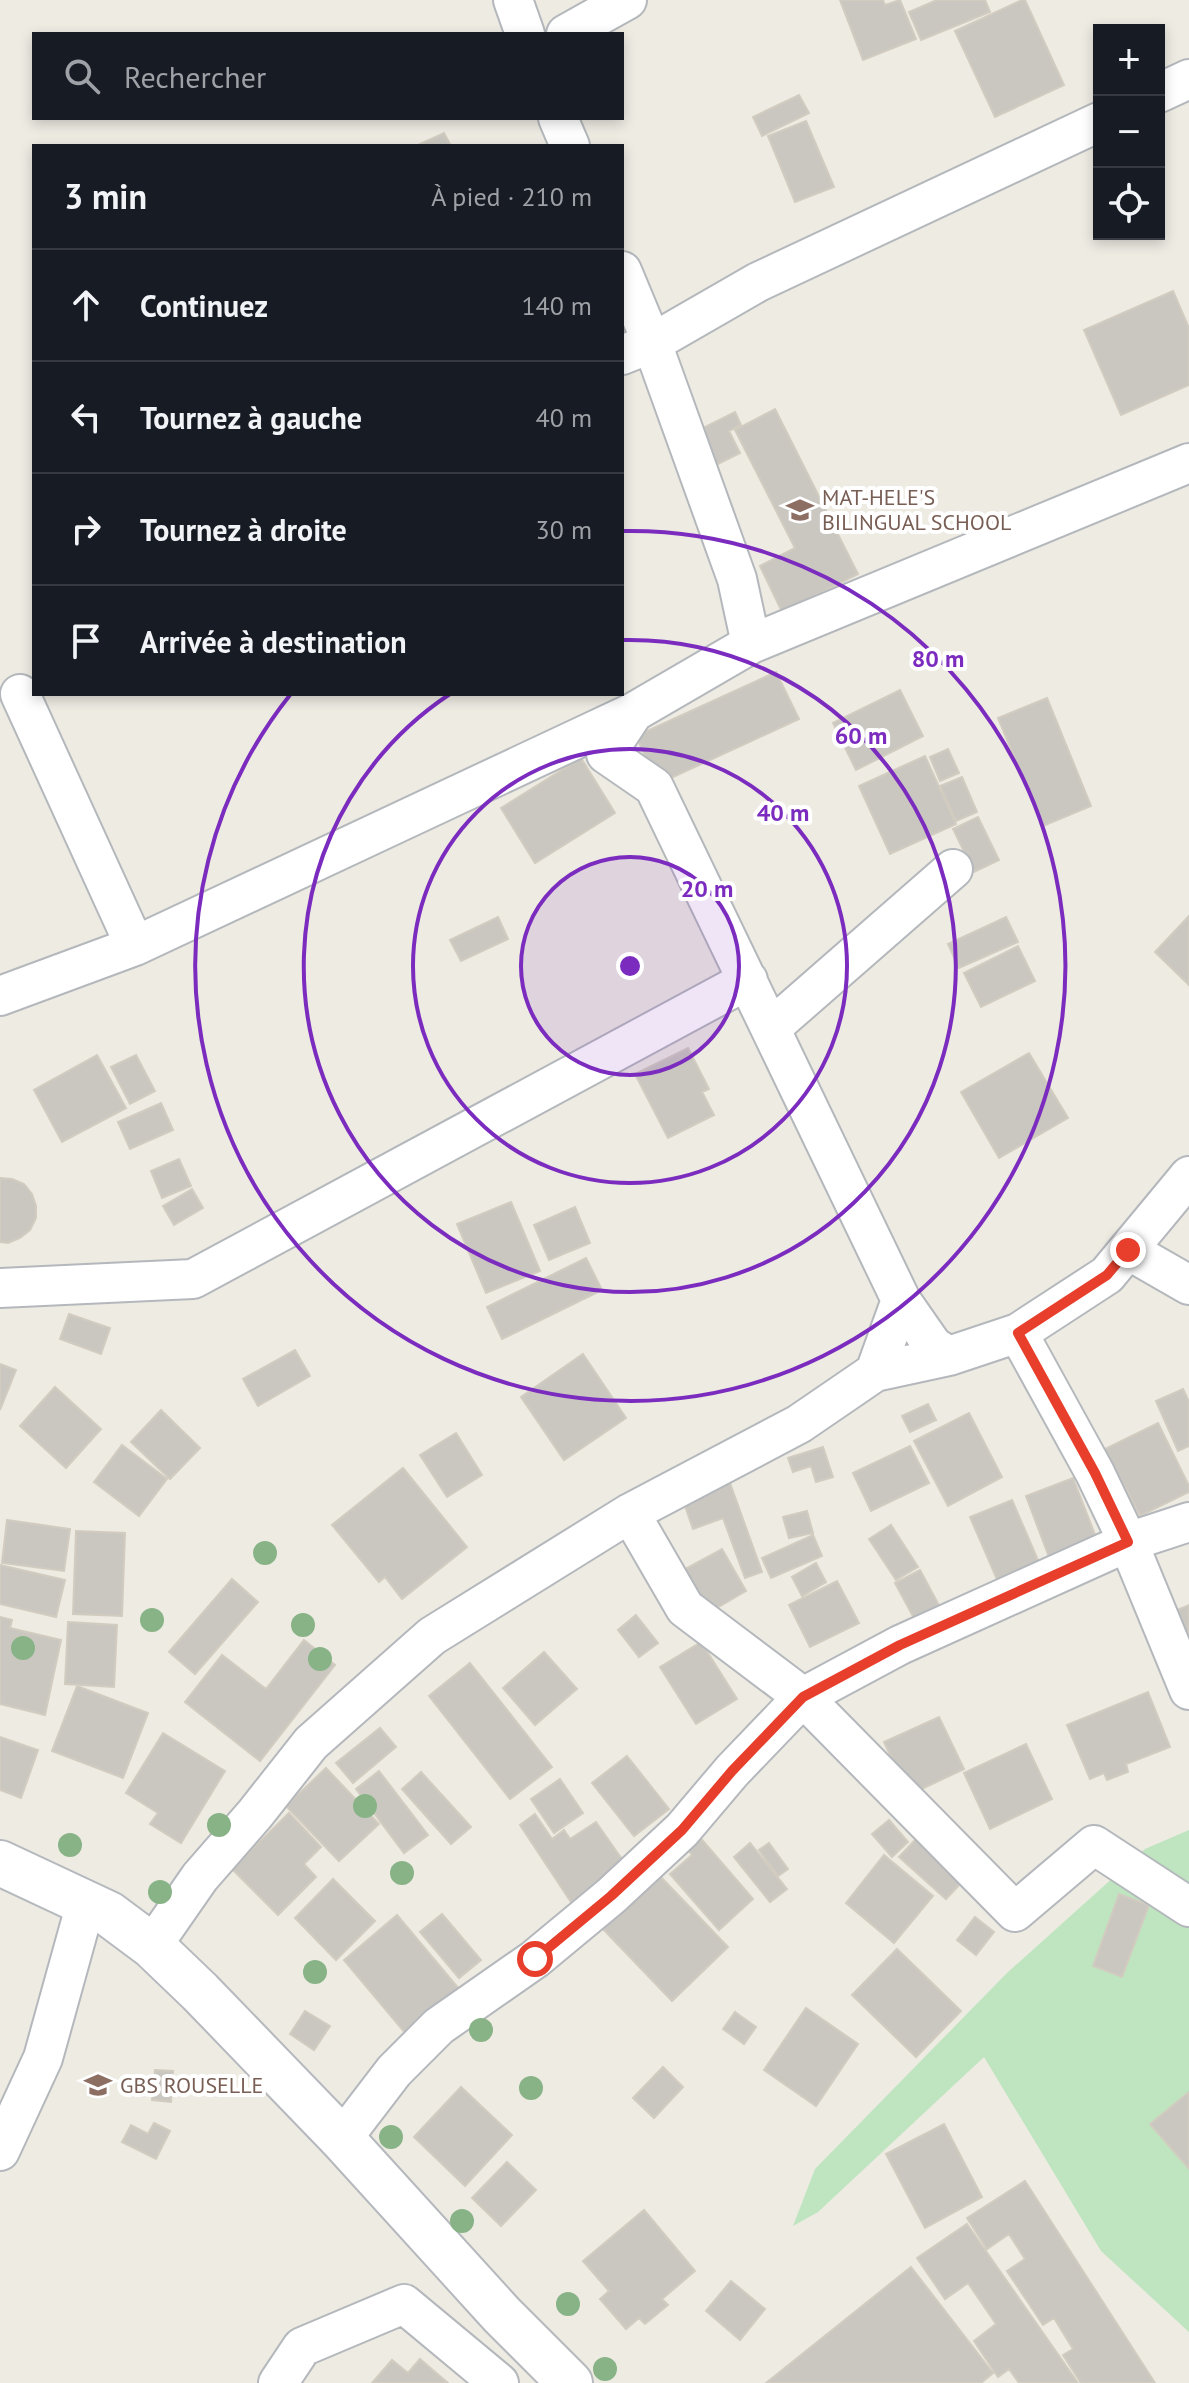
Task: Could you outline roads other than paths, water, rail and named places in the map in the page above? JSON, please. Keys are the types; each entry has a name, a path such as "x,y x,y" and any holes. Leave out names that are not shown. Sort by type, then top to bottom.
{"street":[{"path":"513,0 524,32"},
{"path":"570,32 627,0"},
{"path":"1165,90 1189,79"},
{"path":"559,120 569,144"},
{"path":"637,349 758,282 1093,125"},
{"path":"624,281 637,349 737,579 751,644"},
{"path":"0,996 135,946 634,712 751,644 1189,463"},
{"path":"20,694 135,946"},
{"path":"634,712 606,754 654,787 901,1300 933,1346 949,1356"},
{"path":"771,1028 953,869"},
{"path":"0,1288 193,1279 748,980"},
{"path":"152,1946 200,1877 311,1743 432,1636 630,1513 799,1424 875,1372 949,1356 1018,1333 1107,1275 1189,1176"},
{"path":"1128,1250 1189,1285"},
{"path":"875,1372 901,1300"},
{"path":"1018,1333 1095,1473 1128,1542 1189,1690"},
{"path":"630,1513 685,1608 803,1697 1015,1912 1094,1845 1189,1907"},
{"path":"342,2139 394,2071 439,2026 535,1959 611,1896 682,1830 732,1771 803,1697 900,1645 1128,1542 1189,1522"},
{"path":"0,1863 109,1914 152,1946 342,2139 570,2383"},
{"path":"0,2151 43,2058 86,1903"},
{"path":"278,2383 302,2347 404,2304 499,2383"}],"place":[{"name":"MAT-HELE'S BILINGUAL SCHOOL","path":"800,510"},
{"name":"GBS ROUSELLE","path":"98,2085"}]}
